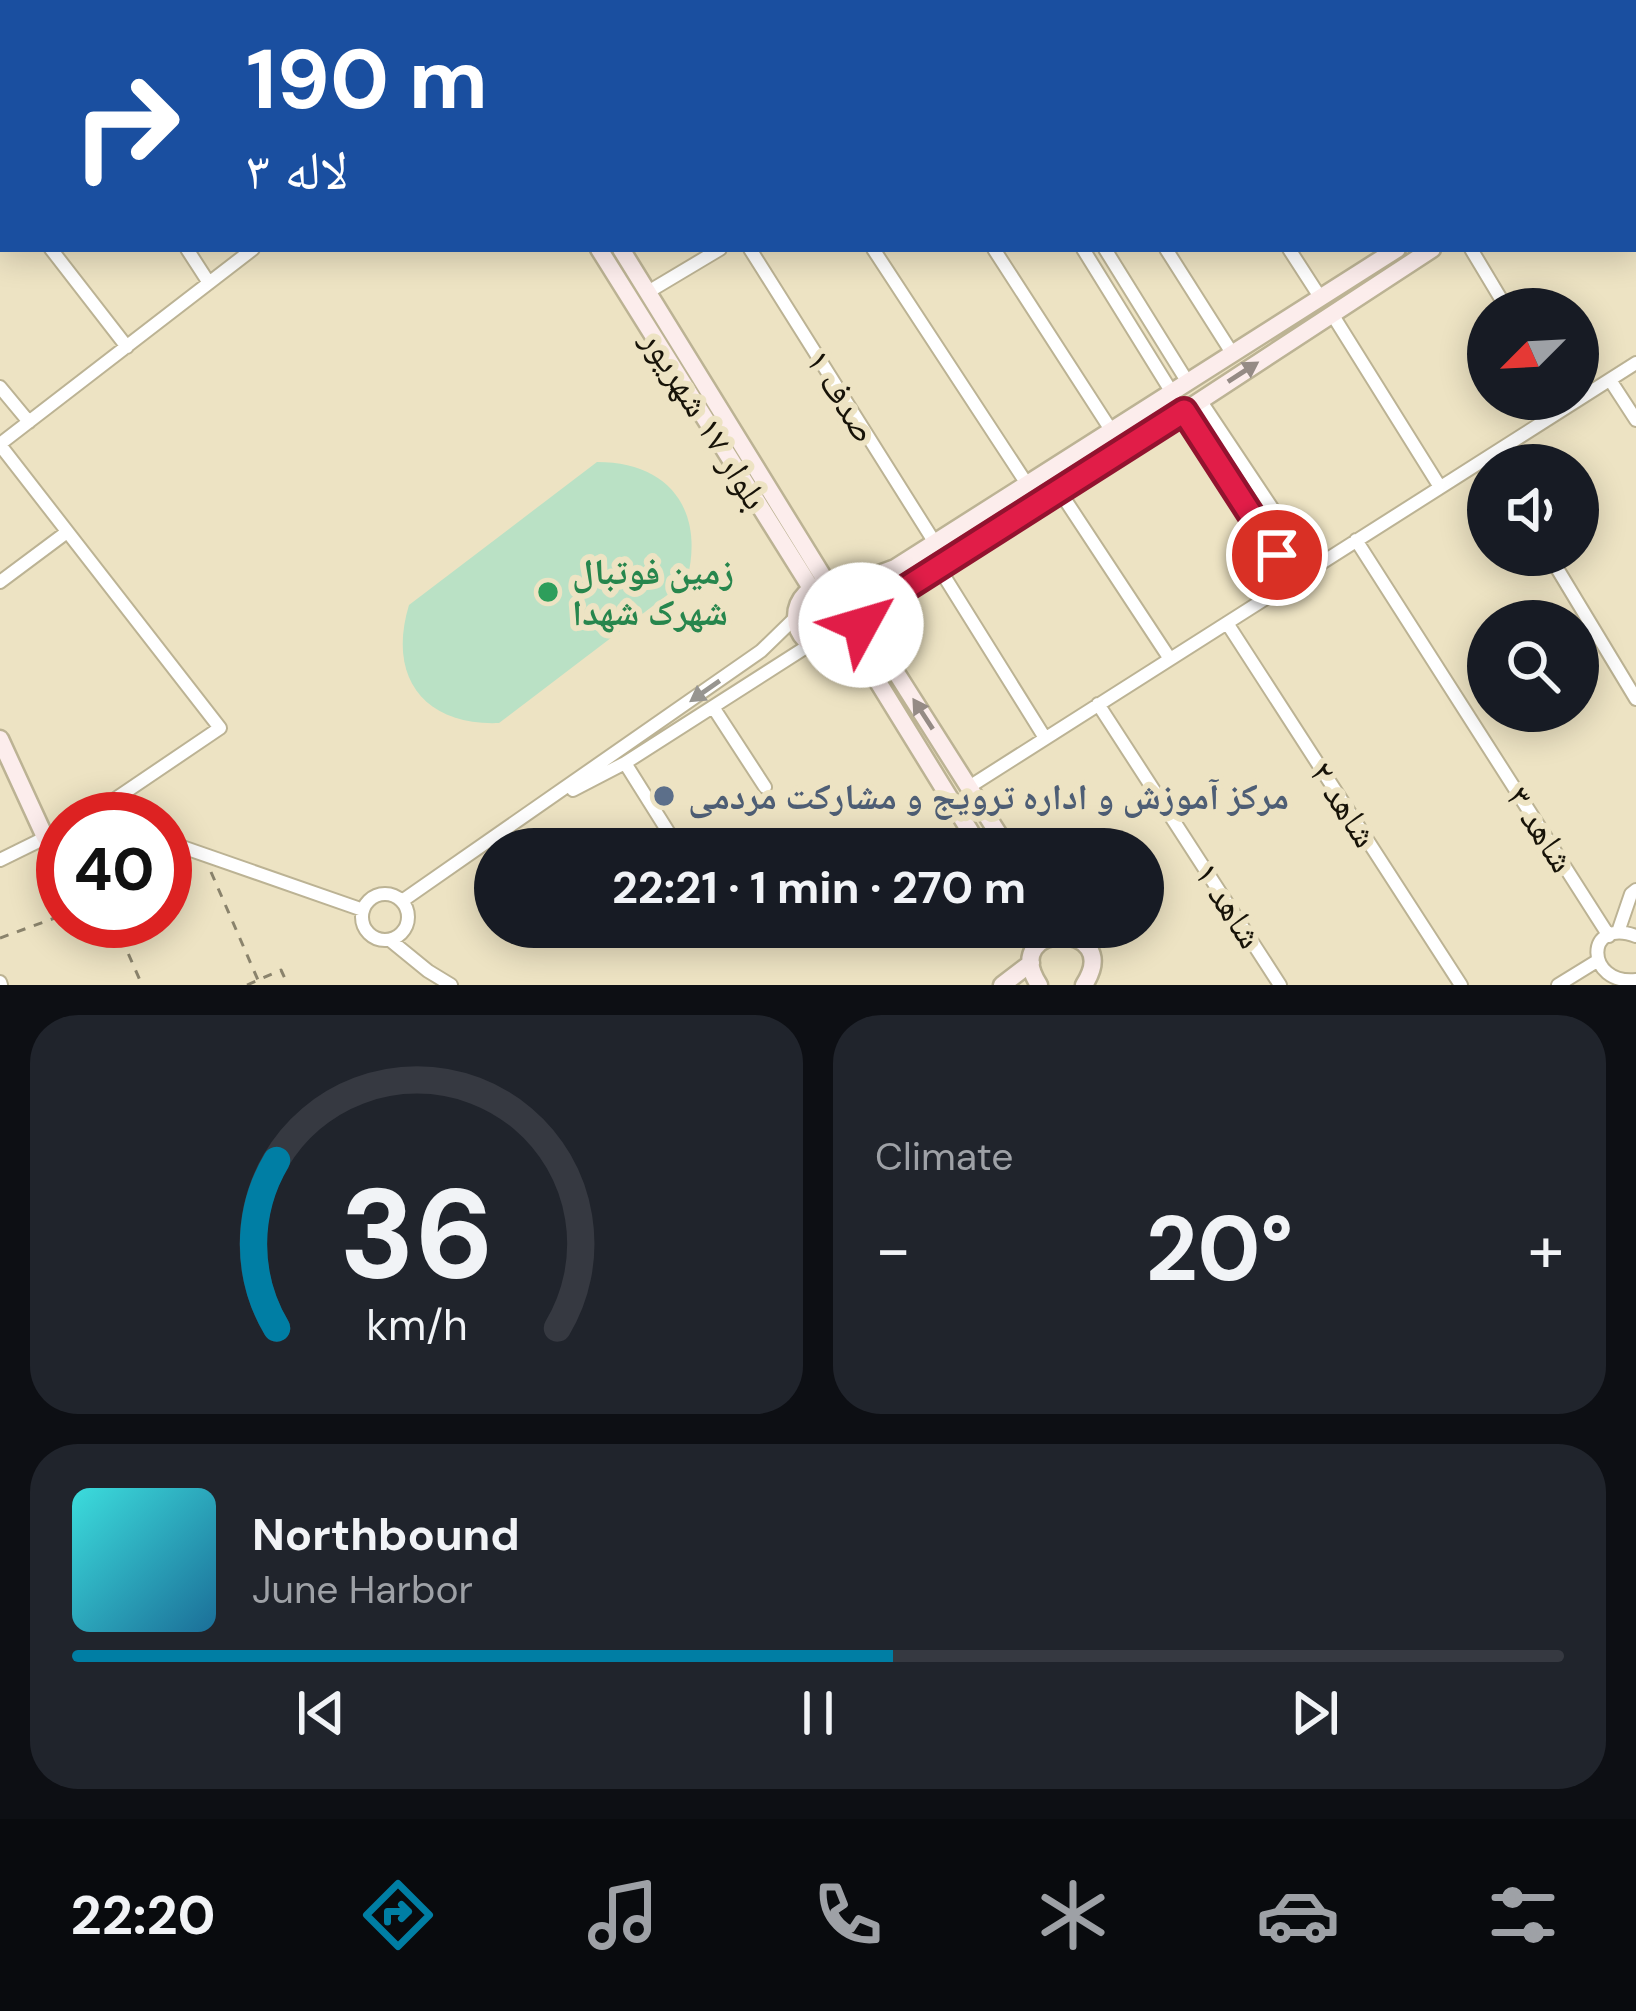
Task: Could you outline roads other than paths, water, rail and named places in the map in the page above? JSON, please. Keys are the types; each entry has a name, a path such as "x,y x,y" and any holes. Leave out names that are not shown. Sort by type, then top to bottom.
{"street":[{"path":"53,252 127,346"},
{"path":"189,252 209,283"},
{"path":"129,792 220,728 0,445 249,252"},
{"name":"بلوار ۱۷ شهریور","path":"601,252 827,586"},
{"name":"بلوار ۱۷ شهریور","path":"623,252 827,586"},
{"path":"648,292 715,252"},
{"name":"صدف ۱","path":"752,252 935,543"},
{"path":"875,252 1027,484"},
{"path":"996,252 1111,430"},
{"path":"1085,252 1312,568"},
{"path":"1107,252 1179,386"},
{"path":"1168,252 1232,353"},
{"path":"1291,252 1320,298"},
{"path":"968,828 874,677 800,634 795,618 799,601 827,586 895,568 1387,252"},
{"path":"830,650 855,638 861,620 939,568 1427,252"},
{"path":"1473,252 1495,288"},
{"path":"1332,314 1441,487"},
{"path":"1599,386 1636,364"},
{"path":"1610,380 1636,420"},
{"path":"0,387 29,422"},
{"path":"1192,405 1293,580"},
{"path":"1513,444 1543,420"},
{"path":"969,787 1467,474"},
{"path":"1060,492 1170,659"},
{"path":"958,528 972,548"},
{"path":"0,582 67,532"},
{"name":"شاهد ۳","path":"1356,540 1613,934"},
{"path":"939,568 1045,739"},
{"path":"1562,576 1636,699"},
{"path":"827,586 856,599 861,620 995,828"},
{"path":"402,901 761,651 795,618"},
{"name":"شاهد ۲","path":"1227,623 1461,985"},
{"path":"544,803 626,763 811,644"},
{"name":"شاهد ۱","path":"1099,704 1280,985"},
{"path":"713,707 765,787"},
{"path":"0,740 36,818"},
{"path":"626,763 666,828"},
{"path":"0,860 36,842"},
{"path":"192,851 363,910"},
{"path":"1636,890 1613,934 1601,942 1597,961 1612,984 1636,980"},
{"path":"380,894 402,901 408,912 401,934 378,940 368,933 362,922 369,899 380,894"},
{"path":"1613,934 1636,936"},
{"path":"390,940 451,985"},
{"path":"1002,985 1031,963 1037,948"},
{"path":"1086,948 1092,965 1089,982"},
{"path":"1558,985 1597,961"},
{"path":"1031,963 1039,985"}],"place":[{"name":"زمین فوتبال شهرک شهدا","path":"548,592"},
{"name":"مرکز آموزش و اداره ترویج و مشارکت مردمی","path":"664,796"}]}
